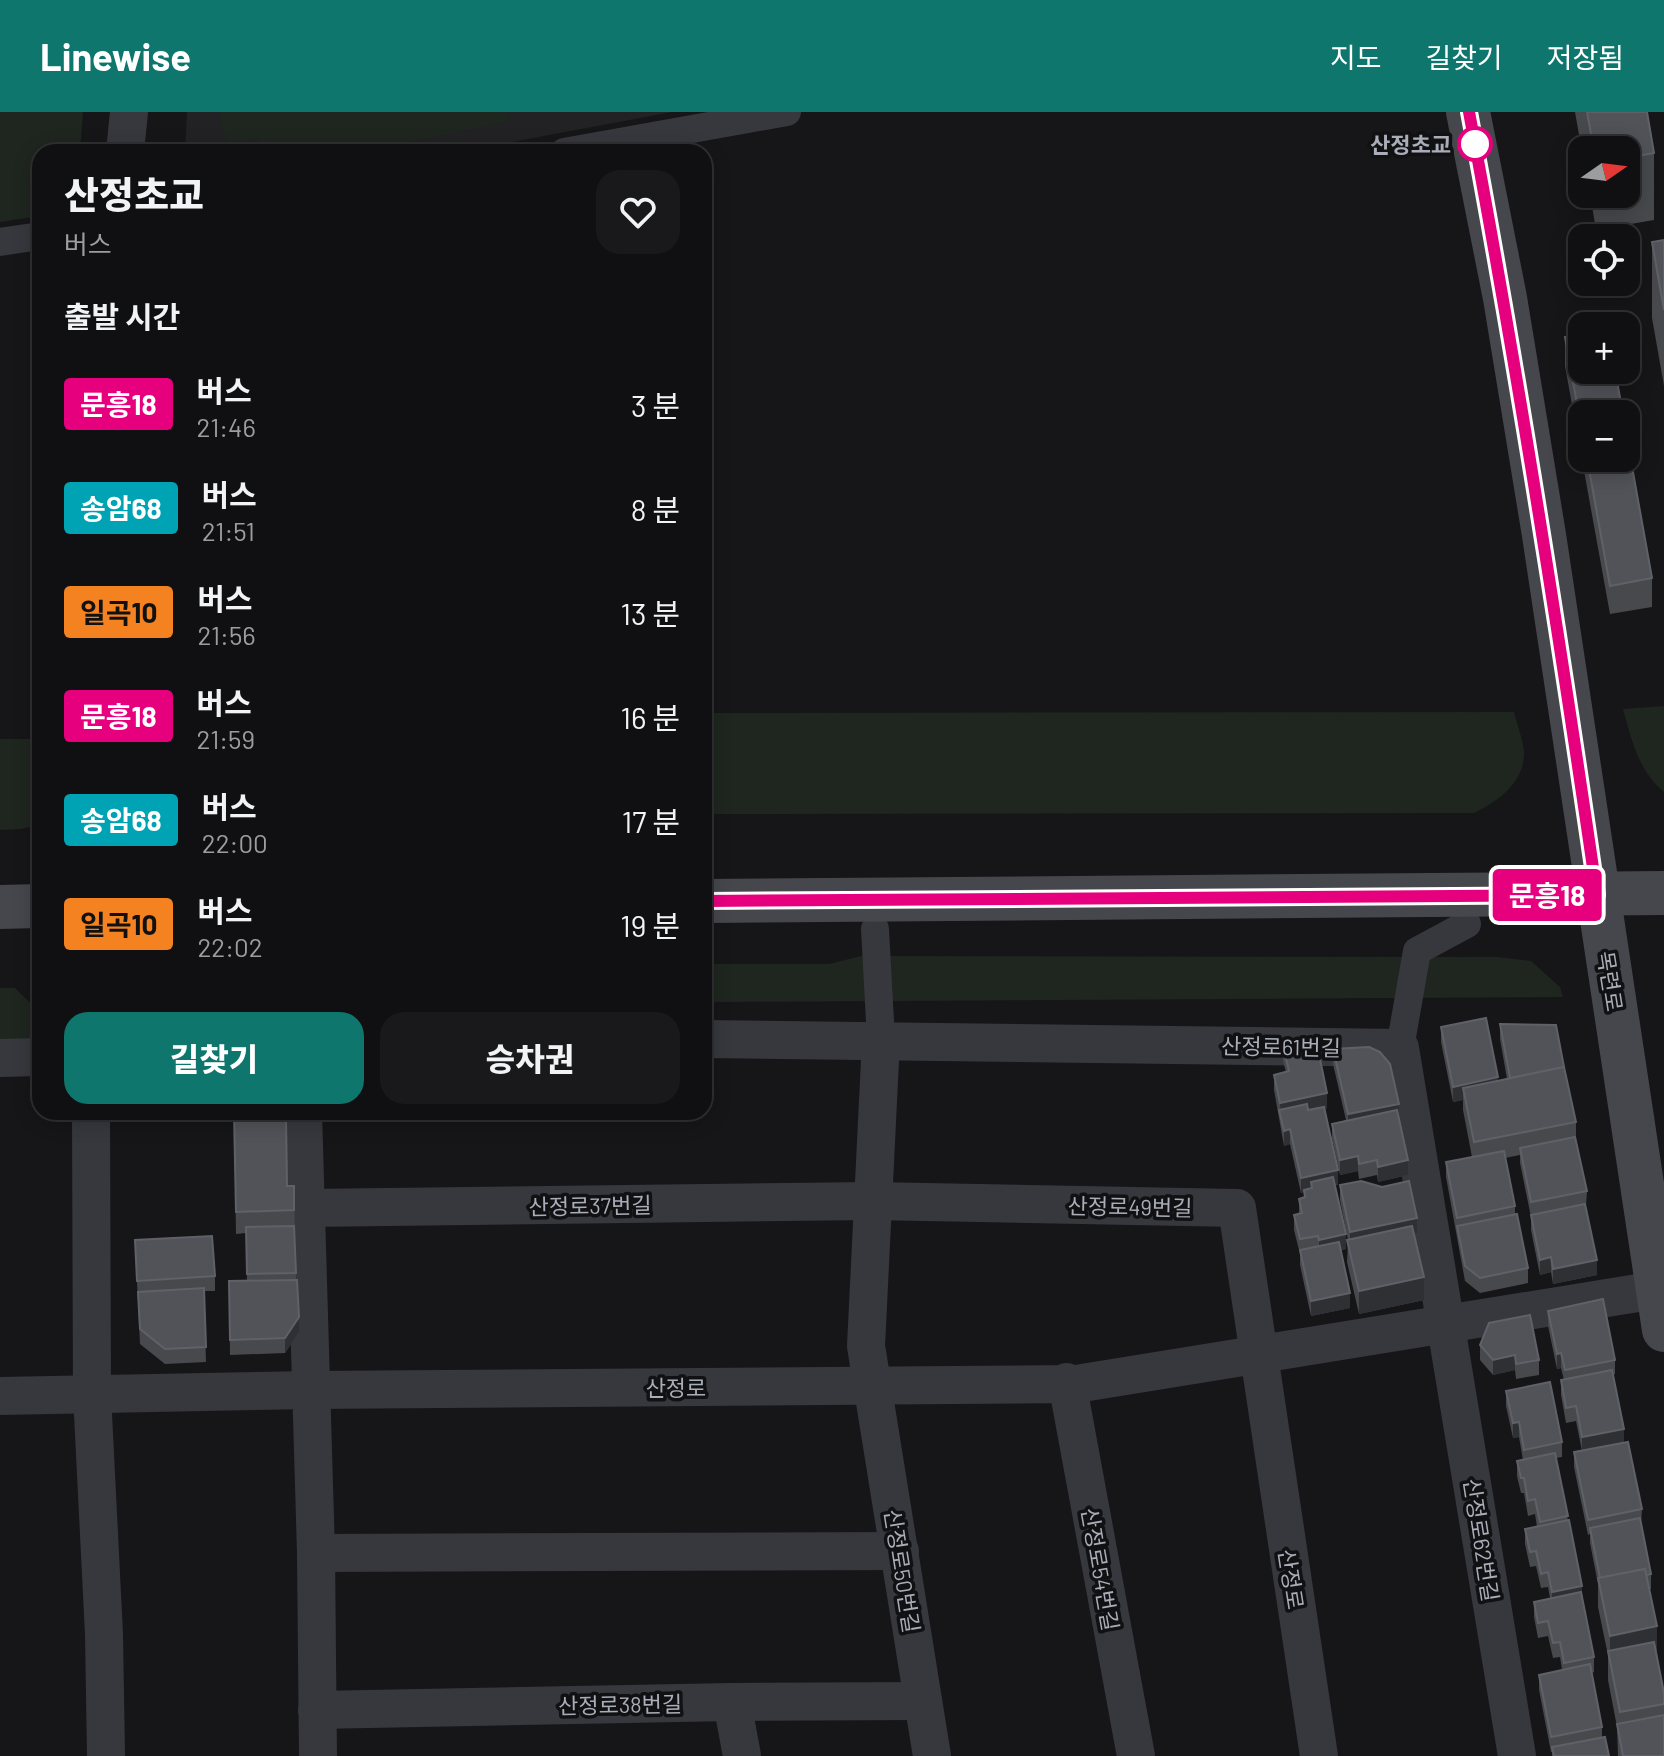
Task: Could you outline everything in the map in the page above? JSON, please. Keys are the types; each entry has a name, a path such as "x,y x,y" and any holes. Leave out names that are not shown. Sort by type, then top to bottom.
{"main road":[{"name":"목련로","path":"1468,112 1505,298 1544,535 1660,1310"},
{"path":"712,901 1664,893"},
{"path":"0,907 32,906"}],"street":[{"path":"126,144 129,112"},
{"path":"609,144 787,112"},
{"path":"0,242 32,237"},
{"path":"1447,1324 1400,1048 1417,951 1467,924"},
{"path":"873,1386 866,1346 881,1040 875,929"},
{"path":"712,1039 881,1040"},
{"name":"산정로61번길","path":"881,1040 1400,1048"},
{"path":"0,1058 32,1057"},
{"path":"91,1120 92,1394 104,1634 106,1756"},
{"path":"303,1120 316,1553 318,1756"},
{"name":"산정로37번길","path":"306,1208 873,1201"},
{"name":"산정로49번길","path":"873,1201 1237,1208 1258,1355"},
{"name":"산정로","path":"0,1396 311,1390 1076,1384 1447,1324 1660,1310"},
{"name":"산정로62번길","path":"1447,1324 1517,1756"},
{"name":"산정로","path":"1258,1355 1319,1756"},
{"name":"산정로54번길","path":"1067,1382 1136,1756"},
{"name":"산정로50번길","path":"873,1386 932,1756"},
{"path":"316,1553 900,1551"},
{"name":"산정로38번길","path":"317,1710 923,1701"},
{"path":"732,1702 742,1756"}],"shaded area":[{"path":"0,112 83,112 81,144 32,144 32,217 0,222"},
{"path":"187,112 672,112 502,144 185,144"},
{"path":"219,112 506,112 509,121 401,144 260,144 258,138 227,144"},
{"path":"1664,706 1664,792 1642,765 1623,709"},
{"path":"1514,712 1524,750 1521,771 1509,789 1474,813 712,814 712,713"},
{"path":"0,739 32,739 32,827 0,830"},
{"path":"861,956 1498,957 1531,961 1560,987 1563,997 712,1002 712,964 829,964"},
{"path":"0,988 15,988 32,1005 32,1043 0,1044"}],"building":[{"path":"1587,112 1647,112 1654,153 1640,156 1640,136 1591,136"},
{"path":"1664,240 1664,310 1652,242"},
{"path":"1573,384 1618,384 1620,400 1576,400"},
{"path":"1590,472 1633,472 1652,578 1610,586"},
{"path":"1486,1018 1498,1077 1453,1087 1441,1027"},
{"path":"1500,1024 1556,1025 1564,1067 1510,1078"},
{"path":"1298,1042 1320,1059 1327,1093 1280,1103 1274,1075 1289,1071 1283,1046"},
{"path":"1369,1047 1380,1052 1390,1064 1399,1104 1348,1114 1333,1049"},
{"path":"1564,1067 1576,1122 1474,1142 1463,1088"},
{"path":"1307,1104 1308,1110 1324,1107 1338,1170 1301,1178 1290,1129 1284,1131 1279,1110"},
{"path":"1397,1110 1408,1160 1378,1167 1377,1160 1359,1164 1358,1156 1340,1160 1332,1124"},
{"path":"234,1120 286,1120 287,1186 294,1186 294,1210 236,1212"},
{"path":"1575,1137 1587,1191 1531,1202 1520,1148"},
{"path":"1504,1151 1515,1206 1457,1218 1446,1162"},
{"path":"1333,1177 1346,1234 1319,1240 1318,1236 1300,1239 1294,1215 1302,1213 1299,1199 1305,1197 1304,1190 1312,1188 1311,1182"},
{"path":"1361,1181 1382,1187 1409,1181 1417,1218 1350,1232 1340,1185"},
{"path":"1585,1204 1597,1260 1553,1269 1551,1257 1540,1260 1531,1215"},
{"path":"1517,1214 1528,1268 1480,1278 1465,1266 1457,1226"},
{"path":"294,1226 296,1273 247,1274 246,1227"},
{"path":"1412,1226 1424,1277 1359,1291 1347,1240"},
{"path":"212,1236 215,1276 137,1281 135,1240"},
{"path":"1339,1242 1350,1293 1311,1301 1300,1250"},
{"path":"297,1280 299,1317 285,1338 230,1340 229,1281"},
{"path":"204,1288 206,1347 165,1349 140,1329 138,1292"},
{"path":"1603,1299 1615,1360 1565,1370 1561,1353 1557,1354 1548,1311"},
{"path":"1530,1315 1539,1360 1516,1364 1515,1355 1493,1360 1480,1345 1489,1323"},
{"path":"1612,1370 1624,1429 1582,1437 1576,1406 1566,1408 1561,1380"},
{"path":"1550,1382 1562,1442 1524,1450 1519,1422 1513,1423 1506,1391"},
{"path":"1628,1442 1642,1509 1588,1520 1574,1452"},
{"path":"1555,1453 1568,1516 1540,1522 1535,1499 1528,1501 1517,1461"},
{"path":"1640,1518 1651,1574 1646,1575 1645,1569 1600,1578 1590,1528"},
{"path":"1569,1520 1582,1586 1552,1592 1548,1572 1541,1574 1536,1551 1530,1552 1525,1529"},
{"path":"1645,1569 1657,1626 1610,1636 1598,1578"},
{"path":"1581,1592 1594,1657 1564,1663 1560,1642 1553,1643 1548,1621 1538,1623 1534,1602"},
{"path":"1654,1642 1664,1704 1620,1712 1608,1651"},
{"path":"1590,1664 1602,1727 1551,1737 1539,1675"},
{"path":"1664,1715 1664,1756 1623,1756 1617,1724"},
{"path":"1605,1737 1609,1756 1554,1756 1552,1747"}],"bus line":[{"name":"문흥18","path":"712,901 1597,895 1544,535 1505,298 1469,112"}],"place":[{"name":"산정초교","path":"1475,144"}]}
